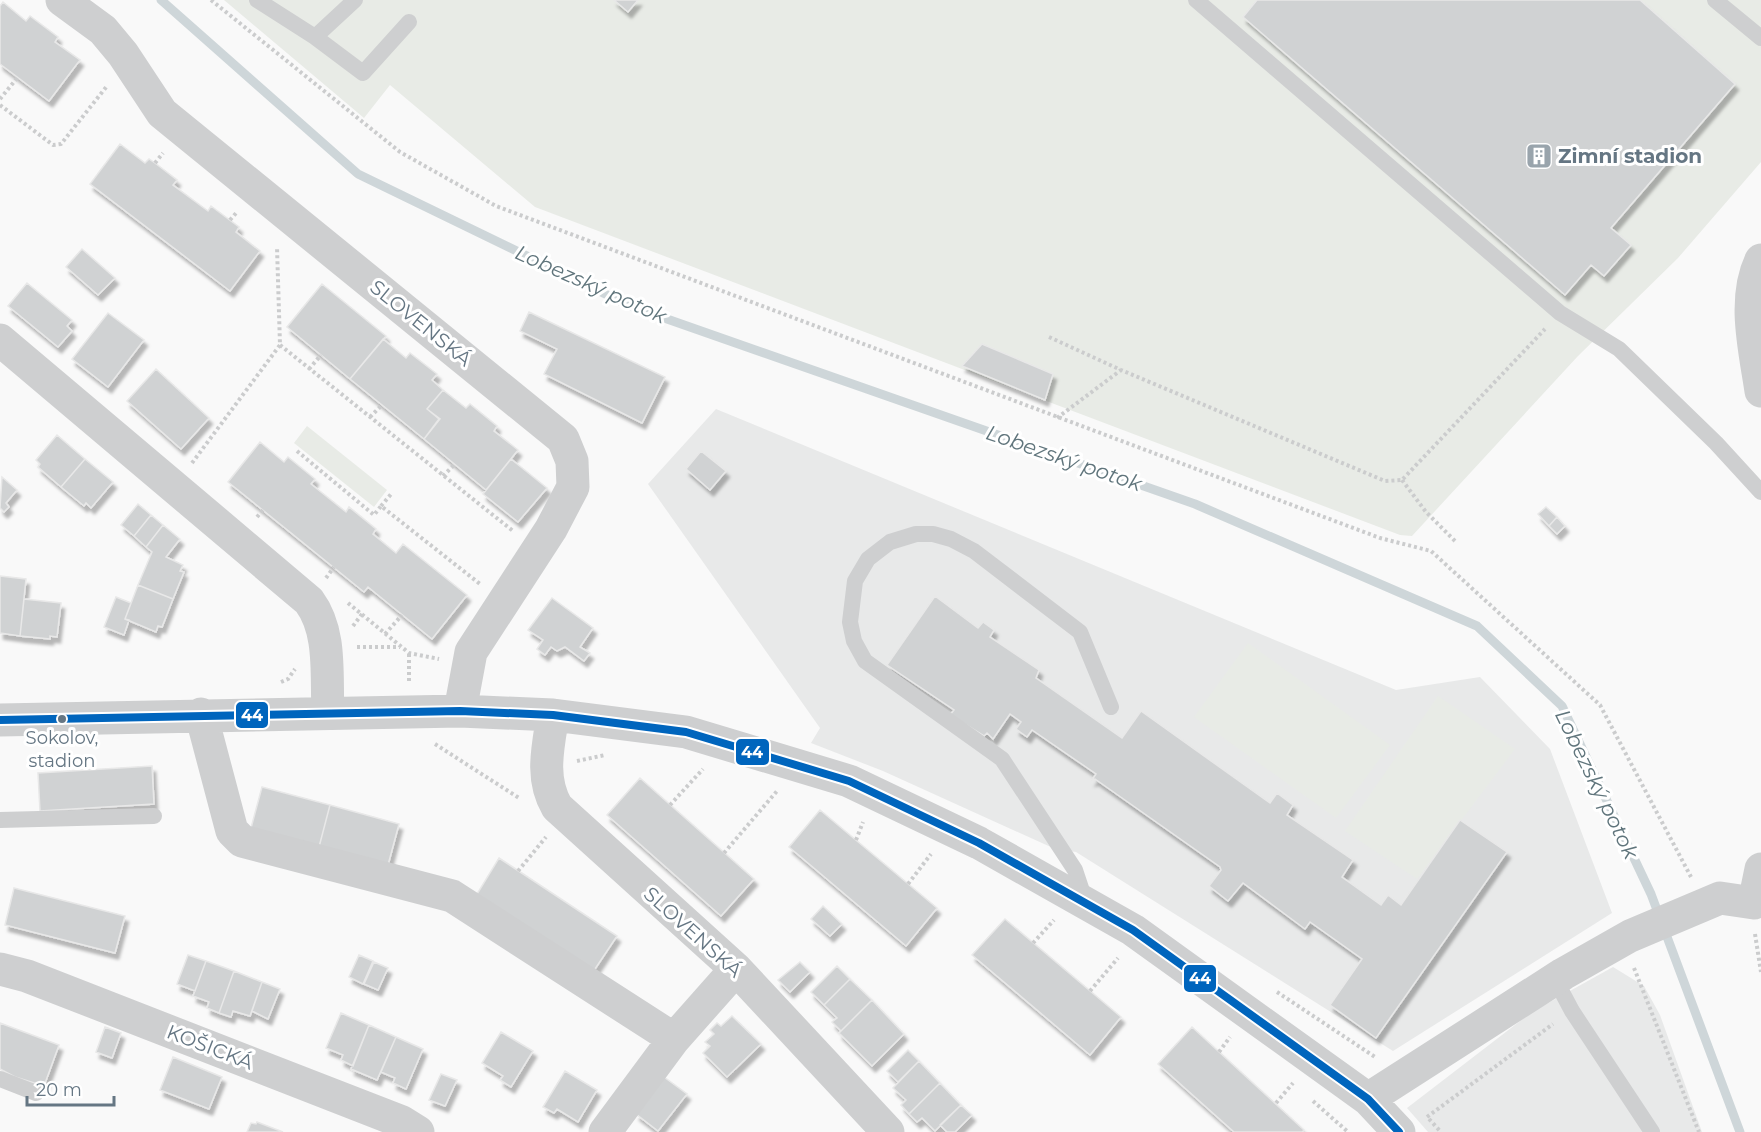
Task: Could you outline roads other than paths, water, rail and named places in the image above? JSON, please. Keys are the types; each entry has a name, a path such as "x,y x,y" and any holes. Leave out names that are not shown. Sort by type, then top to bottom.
{"street":[{"name":"SLOVENSKÁ","path":"62,0 103,30 123,54 162,113 563,439 572,461 573,487 552,529 471,652 460,711"},
{"path":"1761,260 1752,286 1751,311 1761,391"},
{"path":"0,340 309,601 319,615 323,630 328,712"},
{"path":"0,720 201,714 460,711 552,715 686,732 849,781 979,843 1133,930 1368,1099 1413,1125"},
{"path":"201,714 232,831 242,841 452,896 674,1039"},
{"name":"SLOVENSKÁ","path":"552,715 546,776 548,792 557,807 736,969 888,1132"},
{"path":"1368,1099 1555,979 1628,951 1694,897 1720,898 1757,914 1761,869"},
{"name":"KOŠICKÁ","path":"0,969 27,976 391,1118 418,1132"},
{"path":"604,1132 674,1039 736,969"}],"lane":[{"path":"257,0 315,37 363,73 410,22"},
{"path":"315,37 355,0"},
{"path":"1196,0 1560,313 1619,348 1716,443 1761,492"},
{"path":"1715,0 1761,38"},
{"path":"1086,904 1075,870 1002,759 865,661 854,640 850,622 855,580 868,559 890,542 916,534 933,534 951,539 974,551 1080,632 1112,707"},
{"path":"0,820 154,816"},
{"path":"1555,979 1572,1011 1652,1132"},
{"path":"0,1079 36,1093"}],"waterway":[{"name":"Lobezský potok","path":"161,0 358,174 630,306 1195,504 1477,626 1562,706 1651,894 1740,1132"}],"place":[{"name":"Zimní stadion","path":"1539,156"},
{"name":"Sokolov, stadion","path":"62,719"}]}
